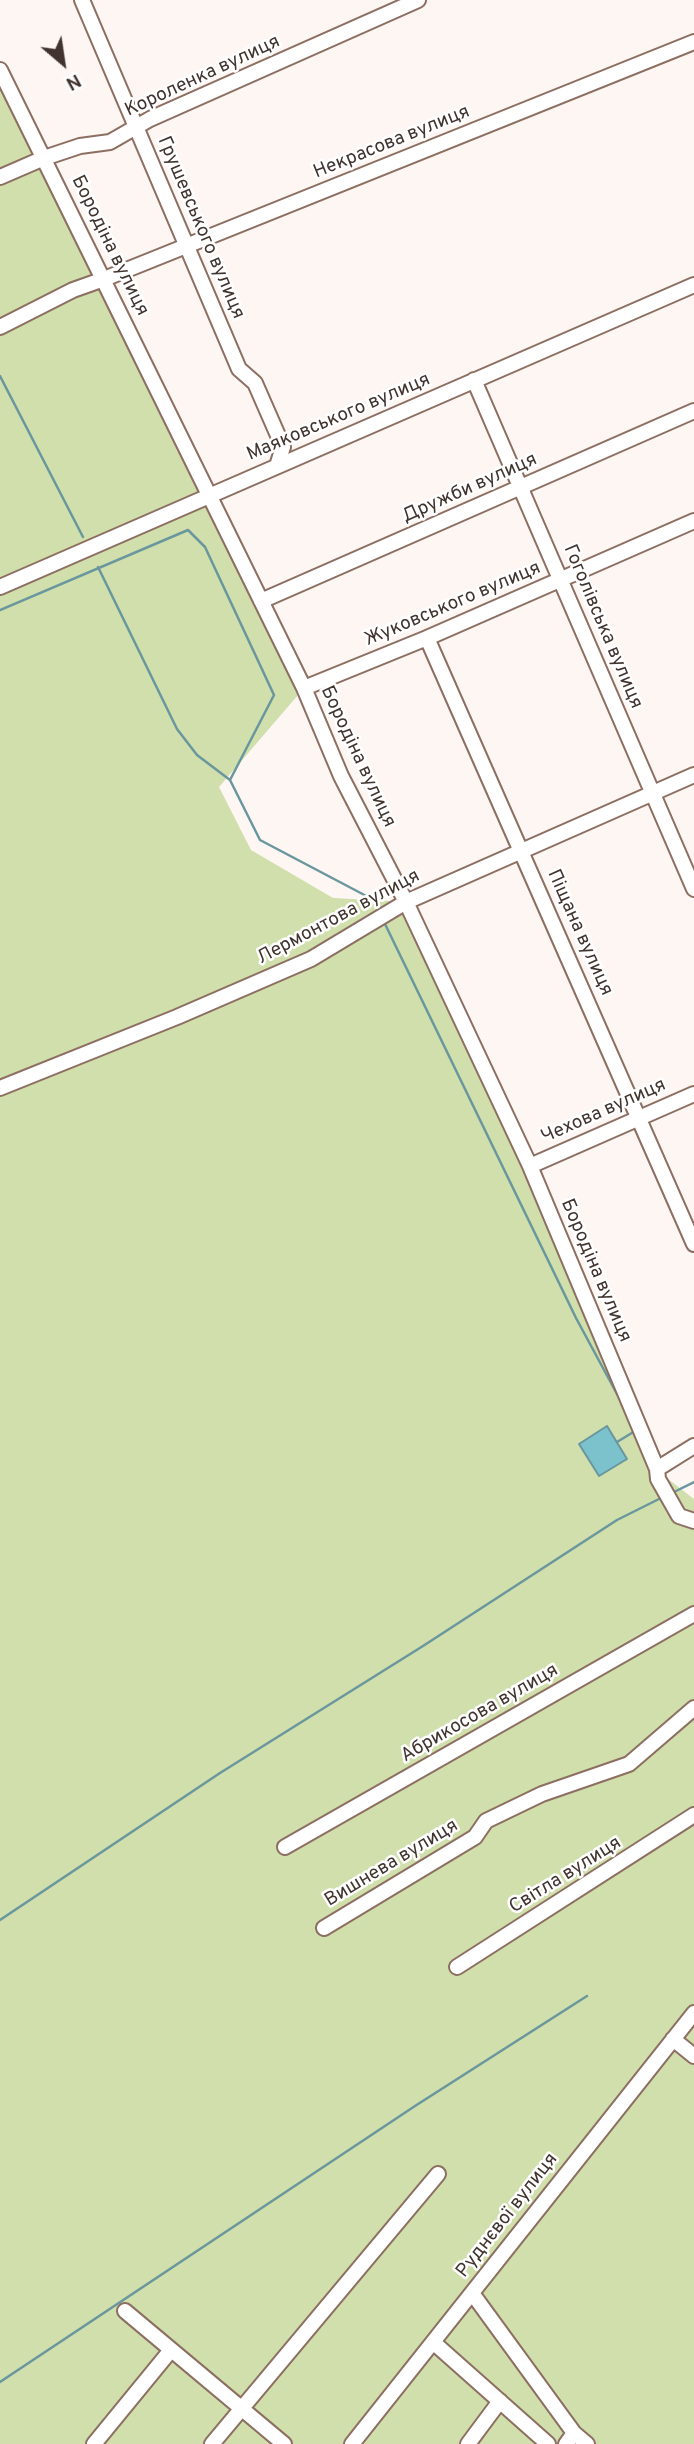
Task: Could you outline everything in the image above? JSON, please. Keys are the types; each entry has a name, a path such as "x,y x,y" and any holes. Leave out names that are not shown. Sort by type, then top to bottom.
{"street":[{"name":"Грушевського вулиця","path":"82,0 239,369 255,383 283,447 277,466"},
{"name":"Короленка вулиця","path":"0,177 80,146 110,142 150,118 418,0"},
{"name":"Некрасова вулиця","path":"0,327 73,290 694,42"},
{"name":"Бородіна вулиця","path":"0,70 304,688 341,776 406,902 530,1166 658,1474"},
{"name":"Маяковського вулиця","path":"0,587 694,285"},
{"name":"Гоголівська вулиця","path":"474,380 694,889"},
{"name":"Дружби вулиця","path":"261,601 694,411"},
{"name":"Жуковського вулиця","path":"304,688 427,638 694,521"},
{"name":"Піщана вулиця","path":"427,638 694,1244"},
{"name":"Лермонтова вулиця","path":"0,1088 165,1022 311,959 406,902 694,775"},
{"name":"Чехова вулиця","path":"530,1166 694,1094"},
{"path":"694,1446 658,1474 679,1516 694,1521"},
{"name":"Абрикосова вулиця","path":"285,1847 694,1614"},
{"name":"Вишнева вулиця","path":"324,1928 475,1837 486,1821 542,1794 629,1764 694,1708"},
{"name":"Світла вулиця","path":"457,1967 694,1815"},
{"name":"Руднєвої вулиця","path":"352,2444 694,2012"},
{"path":"673,2039 694,2056"},
{"path":"212,2444 438,2174"},
{"path":"472,2293 570,2438 587,2444"},
{"path":"125,2311 284,2444"},
{"path":"433,2342 548,2444"},
{"path":"94,2444 172,2350"},
{"path":"468,2444 500,2401"}],"green space":[{"path":"0,70 207,495 0,586"},
{"path":"209,497 304,688 219,787 251,850 333,898 406,902 530,1166 655,1469 694,1499 694,2444 0,2444 0,589"}],"water":[{"path":"607,1426 627,1459 599,1476 579,1444"}],"waterway":[{"path":"0,376 83,537"},
{"path":"0,610 188,530 205,547 274,695 230,780 260,840 372,899"},
{"path":"98,567 177,729 197,755 230,780"},
{"path":"385,924 576,1318 624,1407"},
{"path":"617,1442 635,1431"},
{"path":"672,1493 694,1482"},
{"path":"0,1920 220,1773 617,1520 663,1497"},
{"path":"0,2382 415,2106 587,1996"}]}
